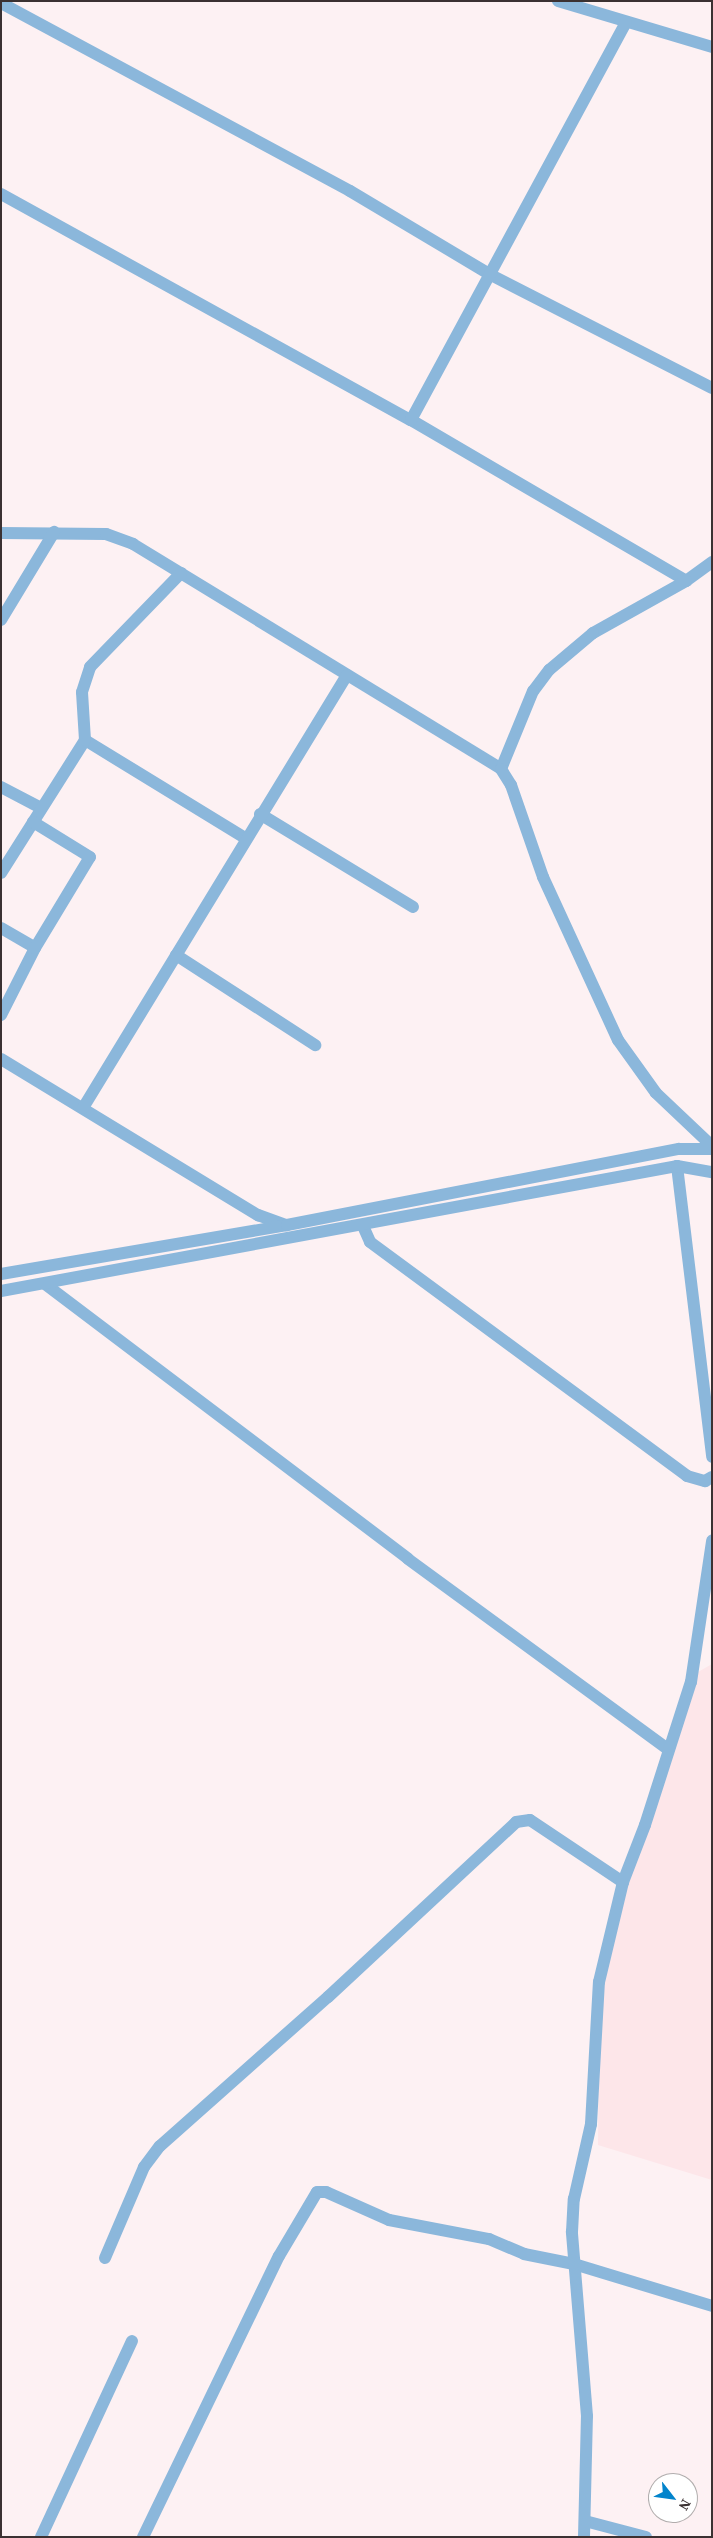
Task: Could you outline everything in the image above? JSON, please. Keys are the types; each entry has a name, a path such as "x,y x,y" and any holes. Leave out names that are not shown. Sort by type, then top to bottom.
{"street":[{"path":"558,1 712,47"},
{"path":"1,3 350,191 491,275 712,388"},
{"path":"411,420 626,22"},
{"path":"1,194 411,420 686,581"},
{"path":"1,620 54,532"},
{"path":"1,533 54,532 106,534 133,544 501,770 511,785 543,877 618,1040 656,1093 712,1148"},
{"path":"501,770 533,691 549,670 593,633 686,581 712,562"},
{"path":"1,873 85,740 82,692 90,667 181,573"},
{"path":"84,1108 245,838 347,675"},
{"path":"85,740 245,838"},
{"path":"1,787 41,808"},
{"path":"260,814 413,907"},
{"path":"1,1015 35,948 90,857 34,822"},
{"path":"1,928 35,948"},
{"path":"176,955 315,1045"},
{"path":"3,1065 84,1108 258,1215 287,1225 306,1237"},
{"path":"1,1274 287,1225 679,1149 712,1148"},
{"path":"677,1166 712,1457"},
{"path":"1,1292 306,1237 677,1166 712,1172"},
{"path":"363,1226 370,1242 687,1476 705,1481 712,1478"},
{"path":"45,1284 408,1559 668,1749"},
{"path":"584,2537 587,2416 574,2264 574,2199 591,2124 599,1982 623,1882 645,1825 692,1674 712,1541"},
{"path":"105,2258 144,2167 160,2146 328,1997 516,1822 530,1820 623,1882"},
{"path":"143,2537 279,2256 317,2192 326,2192 389,2220 481,2236 524,2254 574,2264 712,2306"},
{"path":"41,2537 132,2341"},
{"path":"585,2521 646,2537"}],"shaded area":[{"path":"712,1664 712,2180 598,2145 599,1973 698,1672"}]}
